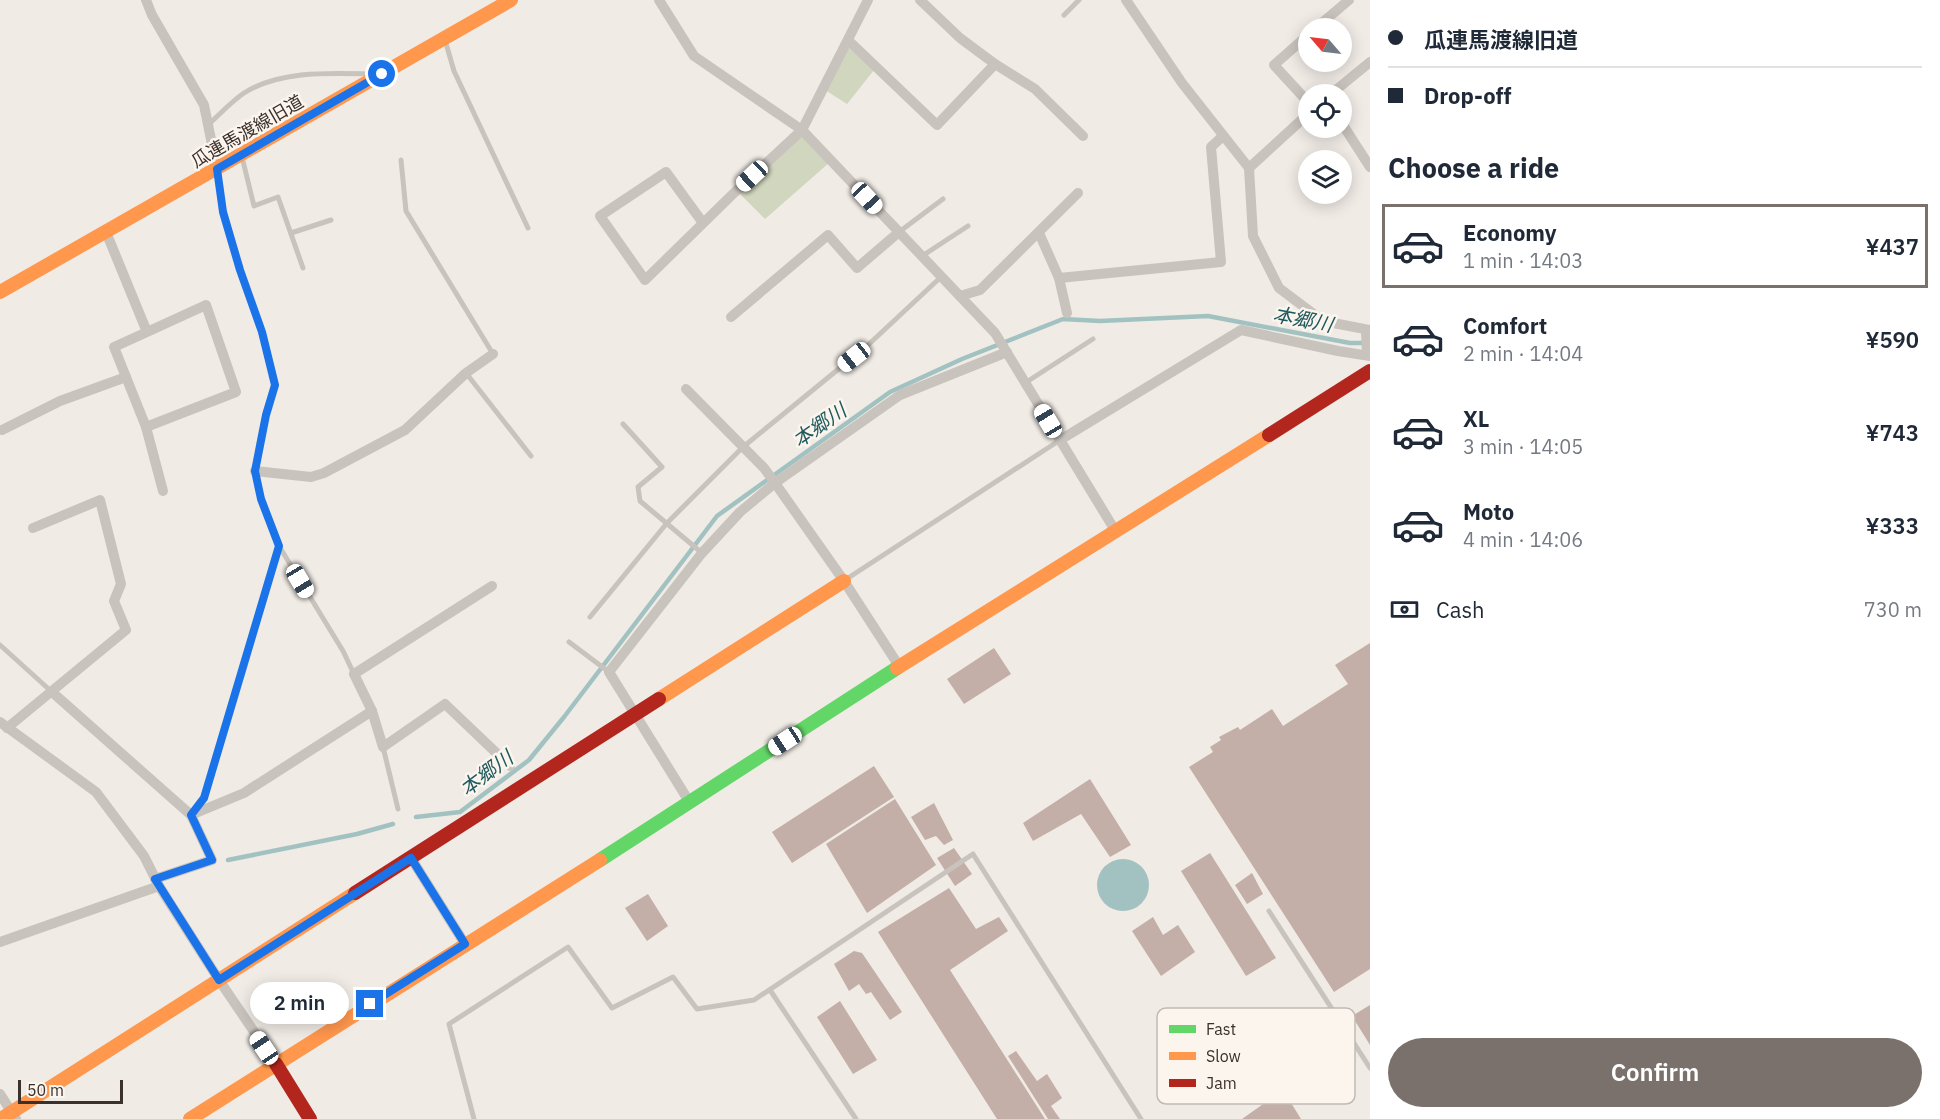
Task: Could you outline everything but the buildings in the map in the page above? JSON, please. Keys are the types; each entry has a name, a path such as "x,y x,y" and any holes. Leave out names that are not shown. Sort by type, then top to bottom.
{"street":[{"path":"146,0 152,15 204,105 217,169"},
{"name":"瓜連馬渡線旧道","path":"0,292 511,0"},
{"path":"659,0 694,56 802,130 995,333 1116,532"},
{"path":"703,223 666,172 600,216 645,280 802,130 868,0"},
{"path":"920,0 960,38 995,64 1035,89 1083,136"},
{"path":"1060,440 1241,330 1338,351 1368,355 1368,330 1323,321 1279,288 1252,236 1249,168 1182,82 1126,0"},
{"path":"1328,18 1349,0"},
{"path":"849,41 937,125 995,64"},
{"path":"1298,44 1274,65 1298,91"},
{"path":"1343,84 1370,62"},
{"path":"1249,168 1298,123"},
{"path":"1059,278 1221,262 1211,147 1223,136"},
{"path":"1351,138 1370,167"},
{"path":"960,296 980,290 1078,193"},
{"path":"106,232 147,332"},
{"path":"731,317 828,235 857,268 899,232"},
{"path":"1039,233 1059,278 1067,313"},
{"path":"146,427 236,392 206,305 114,347 146,427 163,491"},
{"path":"690,803 609,672 702,553 740,512 775,483 900,395 1006,352"},
{"path":"255,471 311,477 324,473 405,430 465,373 493,354"},
{"path":"190,1119 690,803 899,666 1370,371"},
{"path":"2,430 60,401 126,377"},
{"path":"686,389 764,468 844,581 899,666"},
{"path":"33,528 100,500 121,584 114,601 126,630 52,692 3,725 96,792 144,856 157,882 310,1119"},
{"path":"0,1094 10,1117 219,980 844,581"},
{"path":"492,586 354,674 372,711 383,747 446,704 510,766"},
{"path":"0,942 212,860 191,815 52,692"},
{"path":"191,815 244,793 372,711"},
{"path":"411,858 465,944"}],"lane":[{"path":"1064,15 1079,0"},
{"path":"444,38 454,71 528,228"},
{"path":"208,125 244,93 275,80 320,73 382,74"},
{"path":"241,155 254,206 278,197 303,268"},
{"path":"401,160 406,211 493,354"},
{"path":"217,169 223,212 262,332 275,385 266,415 255,471 261,499 279,546 343,651 354,674"},
{"path":"899,232 943,199"},
{"path":"291,233 331,220"},
{"path":"922,256 968,226"},
{"path":"590,617 667,523 743,447 868,345 942,276"},
{"path":"1025,383 1093,339"},
{"path":"465,373 531,456"},
{"path":"623,424 662,467 638,487 640,501 702,553"},
{"path":"844,581 1060,440"},
{"path":"191,815 204,798 279,546"},
{"path":"569,642 609,672"},
{"path":"0,645 52,692"},
{"path":"383,747 398,809"},
{"path":"474,1119 449,1024 568,947 612,1008 673,977 697,1009 754,1000 973,854 1141,1119"},
{"path":"1269,911 1331,1008"},
{"path":"771,990 856,1119"},
{"path":"1355,1045 1370,1068"}],"green space":[{"path":"848,47 874,70 847,104 825,90"},
{"path":"802,135 830,162 765,219 739,193"}],"water":[{"path":"1118,859 1128,859 1142,866 1149,885 1142,904 1128,911 1118,911 1108,907 1101,900 1097,890 1097,880 1101,870 1108,863"}],"waterway":[{"name":"本郷川","path":"416,817 460,812 529,760 717,516 890,392 962,359 1063,319 1100,321 1208,316 1350,343 1367,343"},
{"name":"本郷川","path":"228,860 357,834 393,824"}],"traffic: fast":[{"path":"600,860 897,668"}],"traffic: slow":[{"path":"0,292 511,0"},
{"path":"897,668 1269,435"},
{"path":"659,699 844,581"},
{"path":"190,1119 600,860"},
{"path":"1,1119 355,893"}],"traffic: jam":[{"path":"1269,435 1370,371"},
{"path":"355,893 659,699"},
{"path":"276,1064 310,1119"}],"route":[{"path":"370,1004 465,944 411,858 219,980 155,879 212,860 191,815 204,798 279,546 261,499 255,471 266,415 275,385 262,332 223,212 217,169 382,74"}]}
